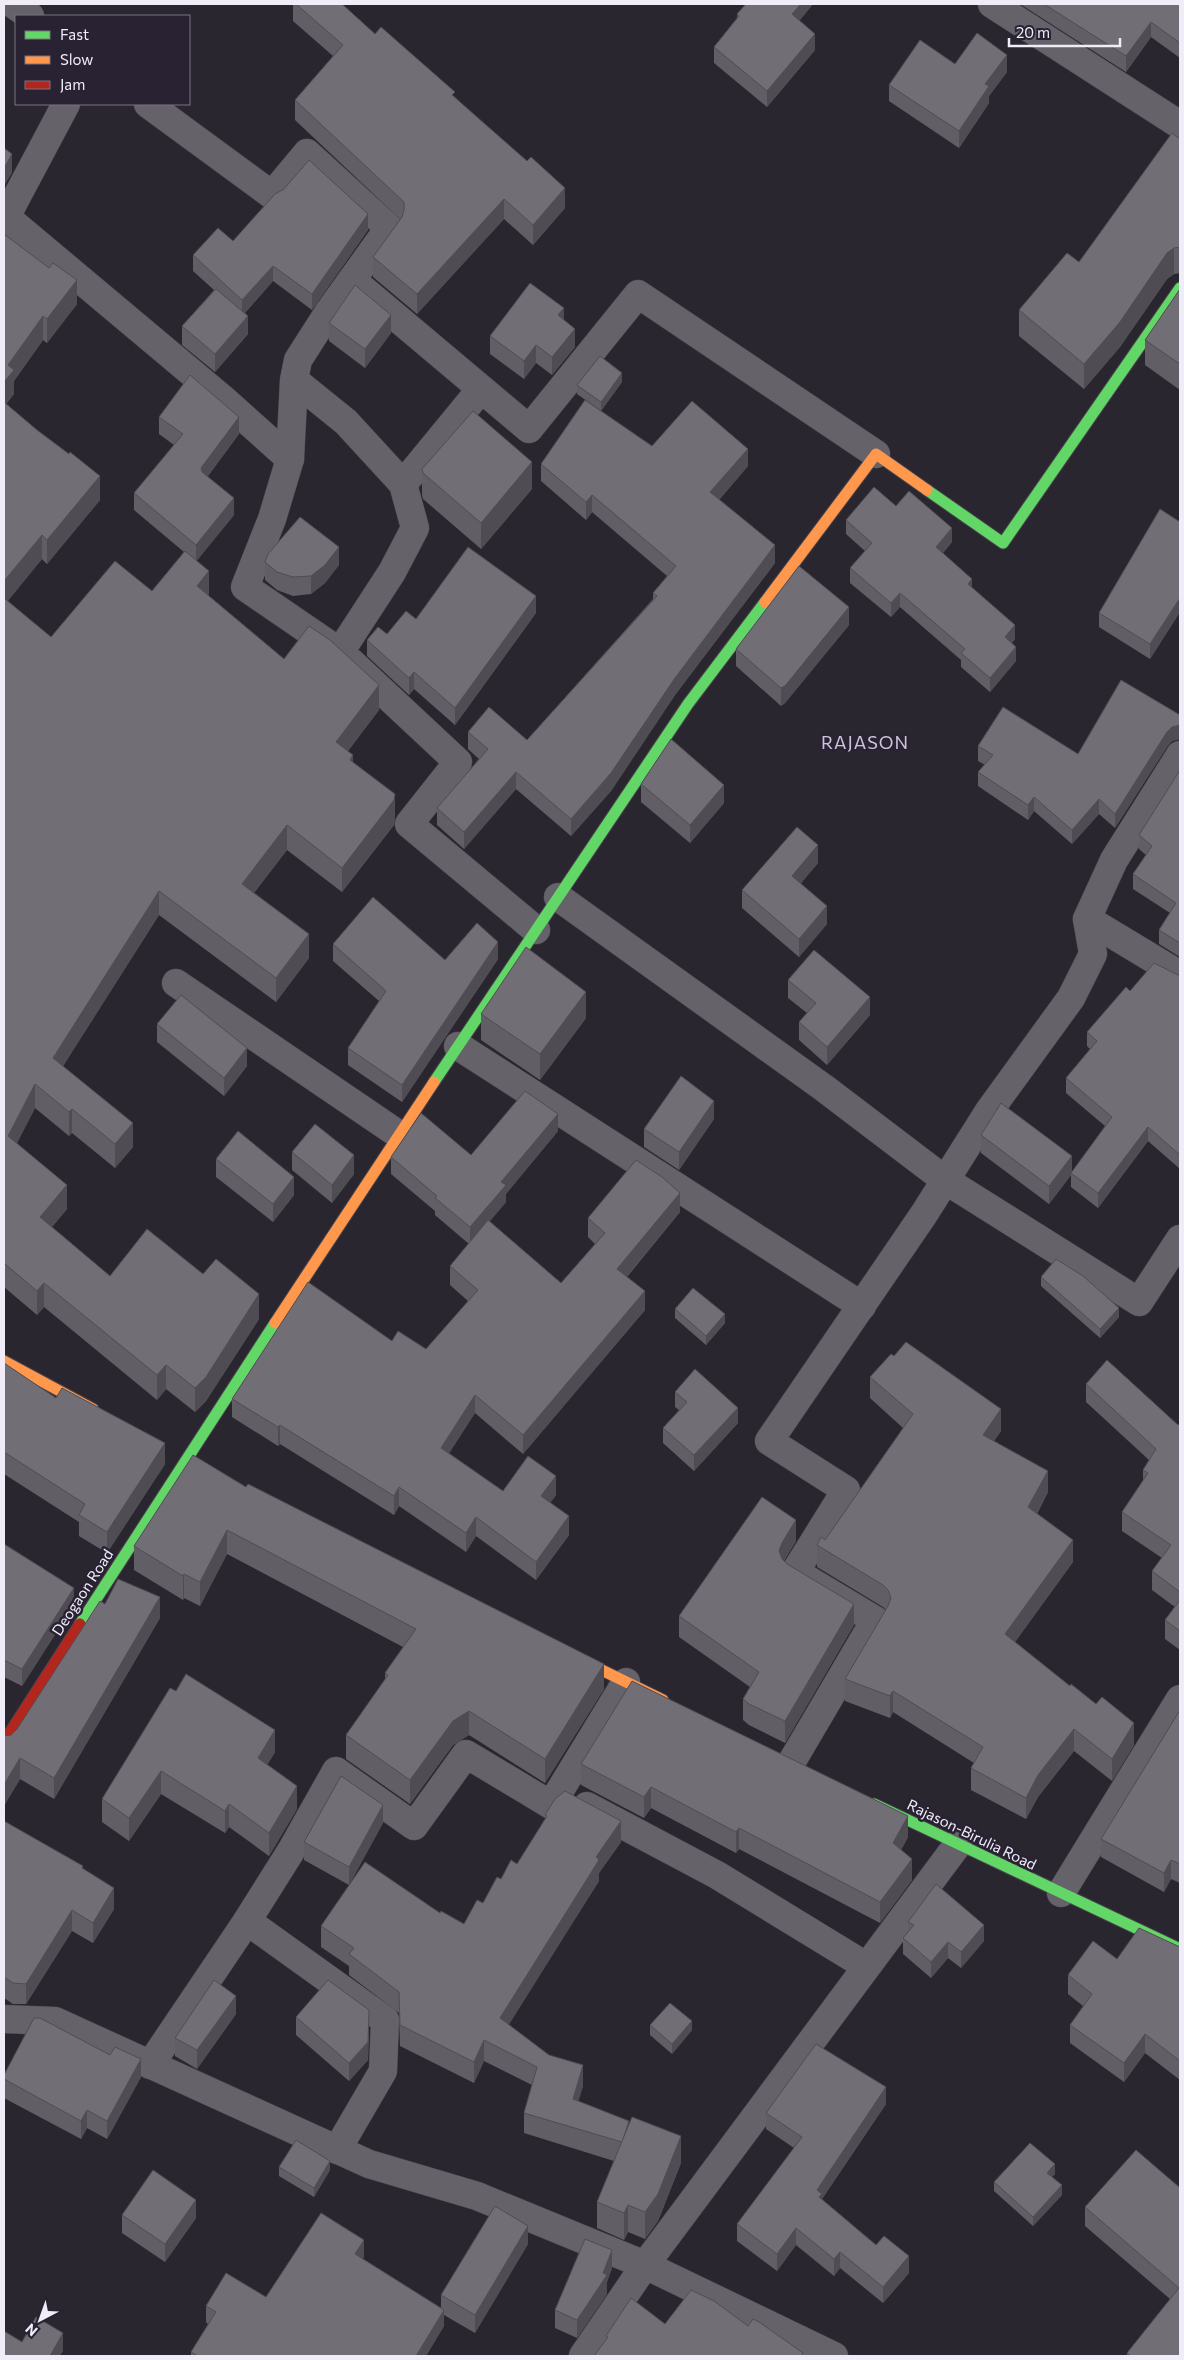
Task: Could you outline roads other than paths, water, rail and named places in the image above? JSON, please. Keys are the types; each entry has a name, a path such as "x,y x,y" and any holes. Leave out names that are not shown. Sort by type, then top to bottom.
{"street":[{"path":"13,4 29,15"},
{"path":"992,4 1180,125"},
{"path":"65,105 6,217 223,399 290,459"},
{"path":"149,105 272,195 307,153 389,228 298,360 294,380 290,459 272,519 245,587 340,652 458,762 409,824 536,930"},
{"path":"352,280 530,429 638,294 876,454 1003,543 1180,288"},
{"path":"294,380 346,422 403,484 415,528 392,572 340,652"},
{"path":"403,484 481,389"},
{"name":"Deogaon Road","path":"4,1742 185,1458 398,1134 688,704 876,454"},
{"path":"792,1763 875,1620 795,1572 846,1490 769,1441 862,1306 989,1111 1071,998 1092,954 1087,919 1114,860 1180,754"},
{"path":"558,897 824,1088 945,1180 1139,1302 1180,1239"},
{"path":"1087,919 1180,975"},
{"path":"176,983 398,1134"},
{"path":"458,1046 862,1306"},
{"path":"4,1361 107,1417"},
{"path":"561,1650 670,1704"},
{"path":"150,2066 292,1851 336,1771 414,1826 466,1754 551,1805 626,1682"},
{"path":"1060,1893 1180,1699"},
{"path":"559,1791 717,1875 866,1966"},
{"name":"Rajason-Birulia Road","path":"862,1797 1180,1949"},
{"path":"583,2356 645,2265 958,1844"},
{"path":"247,1921 385,2020 383,2071 337,2150"},
{"path":"4,2019 55,2021 150,2066 369,2164 477,2196 645,2265 834,2356"}],"district":[{"name":"RAJASON","path":"865,742"}]}
